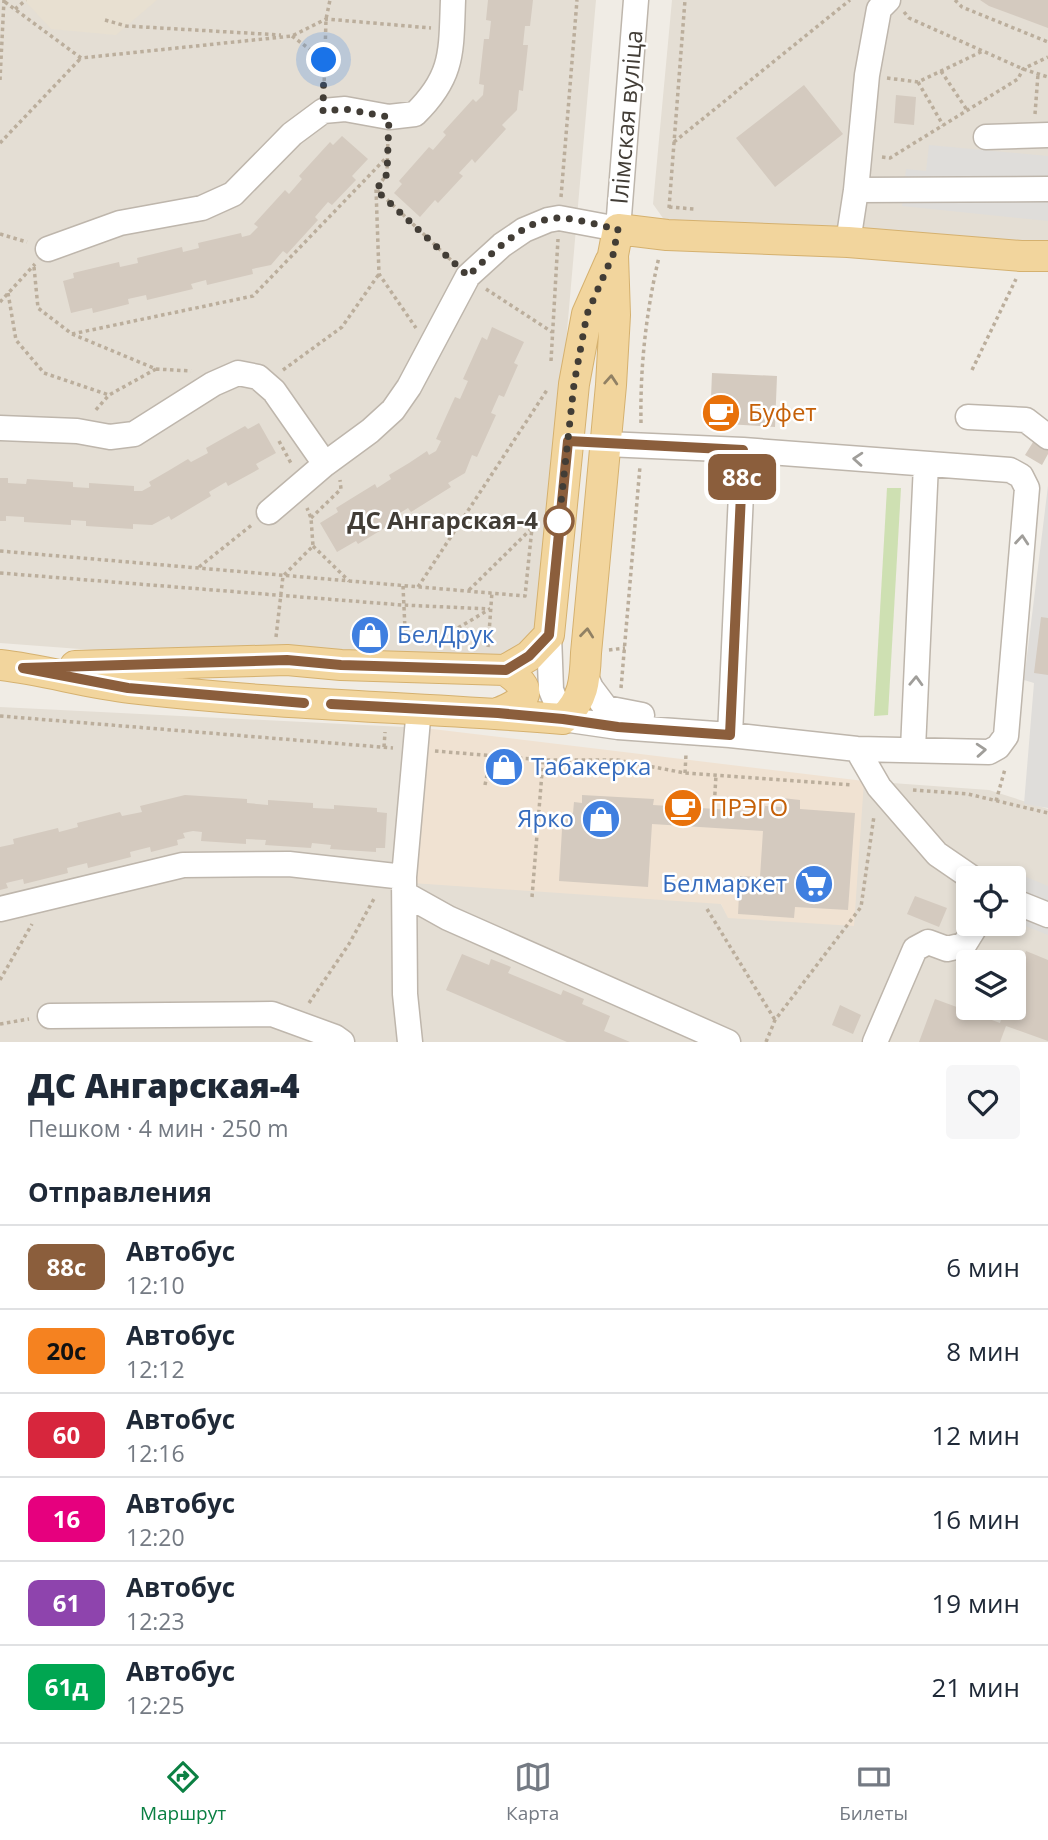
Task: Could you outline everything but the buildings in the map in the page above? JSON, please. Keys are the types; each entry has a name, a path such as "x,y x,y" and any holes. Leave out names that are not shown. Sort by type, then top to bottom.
{"main road":[{"path":"11,666 281,651 341,665 497,663 529,656 549,635 574,384 587,314 615,242 667,235 848,242 1035,256"},
{"name":"Ілімская вуліца","path":"563,719 575,708 586,675 615,315 615,242"},
{"path":"568,441 606,444"},
{"path":"277,702 263,685 265,675 281,651"},
{"path":"497,663 522,683 525,689 525,696 516,706 498,713"},
{"path":"11,666 128,688 277,702 419,708 563,719"}],"street":[{"path":"41,257 120,223 202,208 233,194 292,134 323,111 345,109 389,117 415,114 439,88 450,61 453,0"},
{"name":"Ілімская вуліца","path":"615,242 636,0"},
{"path":"848,242 867,75 879,9 888,0"},
{"path":"986,137 1042,126"},
{"path":"856,190 1048,189"},
{"path":"269,512 393,410 409,387 468,276 502,245 524,230 559,218 615,242"},
{"path":"0,428 77,431 110,437 134,434 213,384 238,373 258,377 274,391 325,464"},
{"path":"968,417 1026,420 1048,437"},
{"path":"549,635 551,690 563,719 664,718 703,734 857,749 989,752 998,747 1006,736 1027,488 1021,476 1010,470 743,450 606,444"},
{"path":"730,735 743,450"},
{"path":"913,749 926,464"},
{"path":"586,675 598,699 618,719"},
{"path":"410,1042 399,881 417,750 419,708"},
{"path":"857,749 879,787 937,854 956,867"},
{"path":"0,909 183,865 289,864 399,881 448,918 728,1042"},
{"path":"1026,906 1048,915"},
{"path":"875,1042 915,949 928,942 947,949 964,945 970,936"},
{"path":"50,1016 272,1014 342,1042"}],"path":[{"path":"15,9 26,0"},
{"path":"323,111 326,19 330,0"},
{"path":"670,215 685,0"},
{"path":"674,142 850,0"},
{"path":"955,0 962,7 1048,42"},
{"path":"5,1 80,58"},
{"path":"0,80 5,1"},
{"path":"909,18 1023,69 1048,77"},
{"path":"0,143 80,58 292,36 326,19 452,29"},
{"path":"105,20 126,26 292,36 324,60"},
{"path":"867,75 918,82 983,51"},
{"path":"860,155 890,158 1018,79 1023,69 1048,57"},
{"path":"941,71 967,110"},
{"path":"1038,74 1042,126"},
{"path":"918,82 943,125"},
{"path":"389,117 387,174 376,190 379,274 429,348"},
{"path":"72,334 253,296 387,156"},
{"path":"376,190 468,276 552,332"},
{"path":"0,232 41,257"},
{"path":"617,760 618,719 641,444 641,381 650,297 660,251"},
{"path":"972,370 1016,282 1035,256"},
{"path":"0,302 41,257"},
{"path":"41,257 38,308 72,334 156,369 197,371"},
{"path":"258,377 277,375 342,327 379,274"},
{"path":"8,293 16,340 44,373 109,395"},
{"path":"77,431 109,395 156,369"},
{"path":"418,587 549,387"},
{"path":"275,434 295,470 311,518 313,546 351,582"},
{"path":"197,568 269,512"},
{"path":"468,590 532,528"},
{"path":"281,651 283,576 313,546"},
{"path":"0,551 525,596"},
{"path":"0,573 402,605 490,609"},
{"path":"403,586 405,629 420,650"},
{"path":"492,592 490,609 497,663"},
{"path":"431,643 490,609"},
{"path":"0,716 543,760 617,760 685,773 968,794 1048,813"},
{"path":"384,747 385,731"},
{"path":"485,785 491,755"},
{"path":"532,897 543,760"},
{"path":"714,808 716,775"},
{"path":"766,1042 775,1020 860,907 879,787"},
{"path":"295,1022 349,944 399,881"},
{"path":"0,980 47,897"},
{"path":"707,909 775,1020"},
{"path":"0,1024 50,1016"}],"shaded area":[{"path":"0,0 596,0 541,628 504,664 120,652 0,643"},
{"path":"24,0 157,0 116,35 51,29"},
{"path":"672,0 1048,0 1048,250 665,221 653,204"},
{"path":"929,145 1048,156 1048,221 902,206 906,169 926,171"},
{"path":"1048,486 1048,808 1024,804 1034,683 1024,680"},
{"path":"0,707 424,728 721,904 729,918 864,781 989,790 1048,809 1048,1042 0,1042"},
{"path":"424,728 864,781 854,926 728,918 721,904 412,883"},
{"path":"1026,877 1048,886 1048,935 1026,926"}],"green space":[{"path":"887,488 901,488 888,715 874,716"}],"bus line":[{"name":"88с","path":"304,703 128,688 23,668 287,660 341,665 506,670 539,648 549,635 568,441 743,450 730,735 618,727 498,713 331,704"}],"place":[{"name":"Буфет","path":"721,413"},
{"name":"ДС Ангарская-4","path":"559,521"},
{"name":"БелДрук","path":"370,635"},
{"name":"Табакерка","path":"504,767"},
{"name":"ПРЭГО","path":"683,808"},
{"name":"Ярко","path":"601,819"},
{"name":"Белмаркет","path":"814,884"}],"route":[{"path":"324,60 323,111 345,109 389,117 387,174 376,190 468,276 502,245 524,230 548,220 559,218 618,229 613,255 587,314 574,384 559,521"}]}
